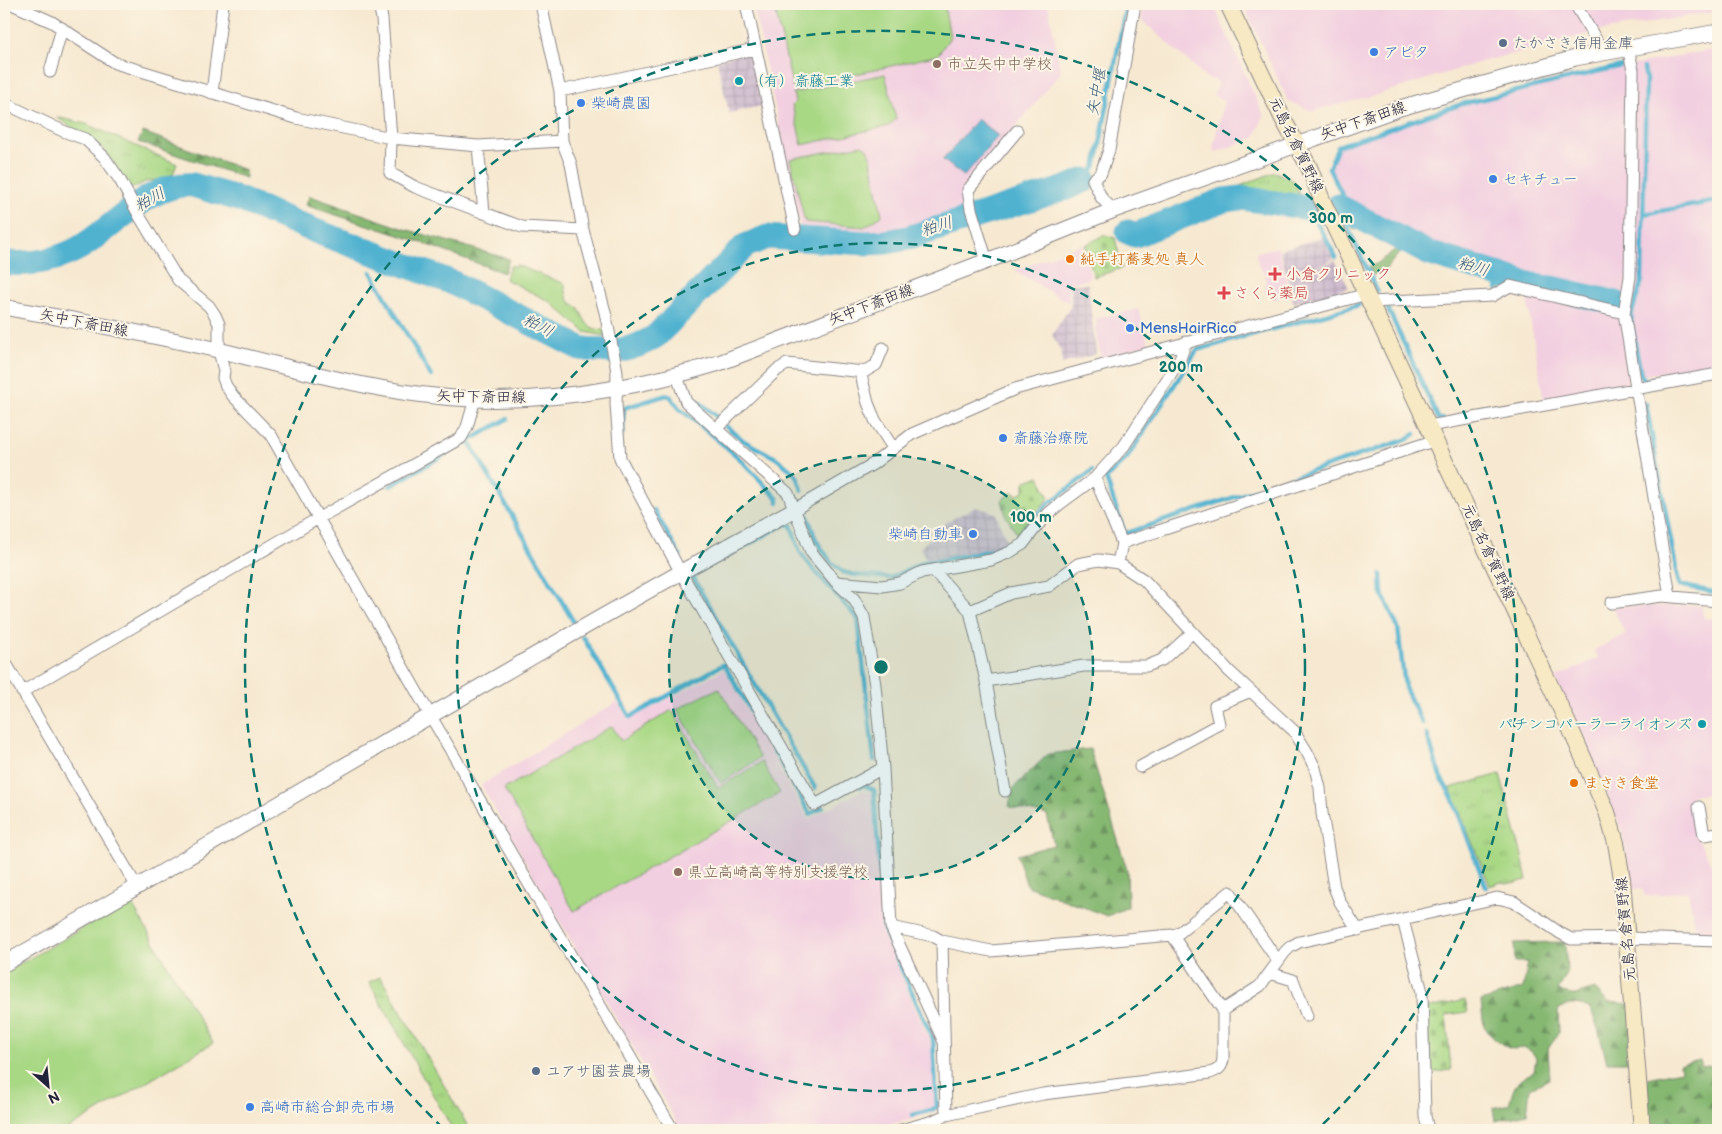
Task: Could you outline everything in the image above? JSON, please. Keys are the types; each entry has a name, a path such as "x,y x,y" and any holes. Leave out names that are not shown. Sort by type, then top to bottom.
{"main road":[{"name":"元島名倉賀野線","path":"1228,4 1283,119 1309,167 1322,200 1571,730 1607,812 1621,870 1642,1130"}],"street":[{"path":"12,4 52,22 114,64 296,118 391,138 478,146 562,141"},
{"path":"212,93 222,4"},
{"path":"378,4 382,19 391,138 390,173 415,187 522,227 583,230"},
{"path":"541,4 560,91 562,141 571,164 583,230 615,361 620,458 680,571 815,805 883,768"},
{"path":"746,4 795,229"},
{"path":"1114,210 1102,199 1093,180 1101,173 1109,150 1135,4"},
{"path":"1575,4 1604,53"},
{"path":"50,72 62,28"},
{"name":"矢中下斎田線","path":"4,307 219,351 387,390 427,396 475,399 548,397 617,389 677,376 762,348 1114,210 1400,108 1575,58 1718,32"},
{"path":"1628,48 1633,70 1631,257 1624,313 1670,596"},
{"path":"560,91 755,49"},
{"path":"4,103 85,140 104,156 178,280 216,315 219,351 226,386 233,396 271,435 430,715 673,1130"},
{"path":"987,261 968,208 968,190 1018,131"},
{"path":"478,146 484,212"},
{"path":"4,964 680,571 860,472 912,434 1015,389 1186,342 1369,298 1492,296 1510,286 1624,313"},
{"path":"836,582 882,586 900,583 922,572 991,560 1023,544 1036,527 1061,503 1095,478 1124,446 1179,361 1186,342"},
{"path":"717,428 777,370 787,364 864,372 876,365 883,348"},
{"path":"860,372 868,403 875,420 893,448"},
{"path":"1122,543 1432,433 1635,388 1718,374"},
{"path":"677,376 686,402 788,493 811,552 836,582 854,599 864,617 883,768 891,927 944,1042"},
{"path":"22,692 317,519 461,438 467,427 475,399"},
{"path":"1095,478 1122,543 1118,563"},
{"path":"970,611 1011,592 1049,586 1078,564 1099,560 1118,563 1144,580 1251,691 1294,731 1308,752 1315,768 1320,788 1322,813 1334,886 1340,902 1358,930"},
{"path":"933,570 970,611 986,681 1005,791"},
{"path":"1611,603 1670,596 1718,602"},
{"path":"986,681 1084,666 1147,666 1162,660 1193,632"},
{"path":"4,660 137,887"},
{"path":"1140,767 1219,724 1215,706 1251,691"},
{"path":"1699,807 1704,835 1718,833"},
{"path":"891,927 933,936 942,942 991,951 1172,935 1179,933 1230,892 1278,961"},
{"path":"1222,1010 1260,986 1290,947 1300,942 1497,898 1514,902 1571,939 1627,938 1718,941"},
{"path":"1403,920 1422,992 1424,1116 1428,1130"},
{"path":"901,1130 933,1126 946,1115 1043,1094 1210,1073 1218,1070 1222,1066 1224,1059 1222,1010 1172,935"},
{"path":"942,942 946,1115"},
{"path":"1270,973 1293,980 1307,1016"}],"shaded area":[{"path":"753,4 1048,4 1061,72 967,186 966,210 880,236 801,229"},
{"path":"1142,4 1213,4 1264,116 1254,138 1216,152 1213,148 1224,101 1213,95 1218,84 1217,81 1207,78 1141,19"},
{"path":"1243,4 1718,4 1718,11 1600,31 1481,62 1376,95 1312,111 1288,101"},
{"path":"1718,49 1718,363 1627,378 1627,386 1544,401 1523,276 1429,248 1347,201 1331,168 1338,146 1455,108 1557,82 1647,62"},
{"name":"（有）斎藤工業","path":"745,53 753,58 762,106 729,113 717,60"},
{"path":"1323,237 1334,258 1327,263 1286,273 1280,250"},
{"path":"1082,244 1090,276 1086,280 1069,283 1069,303 1015,271"},
{"name":"小倉クリニック","path":"1278,247 1290,295 1275,299 1267,295 1265,291 1266,275 1258,265 1256,255 1257,252"},
{"path":"1335,260 1349,288 1293,303 1287,275"},
{"path":"1071,284 1088,284 1096,354 1062,364 1062,353 1052,335 1071,306"},
{"path":"1138,309 1149,344 1101,358 1095,329 1097,323 1095,319"},
{"name":"柴崎自動車","path":"976,507 996,513 1007,542 992,549 944,559 926,559 920,548 948,521"},
{"path":"1701,605 1704,619 1718,618 1718,794 1693,795 1691,800 1698,839 1718,877 1718,932 1696,931 1688,891 1645,896 1642,888 1631,889 1622,830 1555,678 1598,658 1594,650 1626,634 1612,607"},
{"path":"724,669 808,819 863,790 875,794 881,930 930,1041 939,1108 933,1113 869,1130 681,1130 481,785 617,702 629,720"}],"green space":[{"path":"774,4 944,4 950,37 938,55 793,89"},
{"path":"885,74 896,119 889,126 802,145 792,105 795,102 793,93"},
{"path":"56,117 86,124 177,164 173,174 162,179 145,182 130,189 103,148"},
{"path":"143,132 245,170 246,178 138,142"},
{"path":"862,145 869,150 882,216 864,227 805,222 790,159"},
{"path":"1275,172 1294,181 1302,202 1275,197 1220,194"},
{"path":"310,196 405,229 509,259 504,273 411,239 305,205"},
{"path":"1245,201 1270,206 1270,210 1253,207 1224,212 1140,243 1127,241 1117,234 1120,232 1136,239 1223,205"},
{"path":"1343,213 1406,245 1385,270 1373,275 1369,267 1378,263 1396,249 1388,237 1366,227 1354,230"},
{"path":"1105,235 1115,238 1122,268 1094,277 1085,245"},
{"path":"511,265 515,267 516,265 565,284 569,301 577,307 590,326 604,330 606,336 585,332 549,301 505,279"},
{"path":"1039,476 1049,498 1017,534 1006,516 1002,500 1012,492 1017,495 1024,491 1024,482"},
{"path":"719,688 760,758 721,783 677,709"},
{"path":"672,710 718,788 762,762 780,793 574,911 504,789 612,726 621,741"},
{"path":"1090,749 1127,870 1128,907 1107,916 1027,886 1017,855 1054,845 1047,815 1009,807 1012,789 1048,754"},
{"path":"1500,774 1527,880 1506,884 1501,882 1490,886 1450,788"},
{"path":"130,901 213,1043 66,1130 4,1130 4,973"},
{"path":"1565,942 1567,973 1558,991 1576,995 1595,989 1607,1002 1631,1004 1633,1062 1607,1062 1591,1009 1578,1005 1566,1006 1558,1010 1559,1032 1548,1049 1550,1079 1530,1088 1527,1114 1495,1121 1493,1108 1509,1104 1512,1093 1519,1081 1534,1072 1536,1058 1526,1048 1508,1048 1489,1034 1484,1024 1481,1001 1523,988 1528,962 1515,962 1514,943"},
{"path":"380,977 470,1130 453,1130 369,982"},
{"path":"1465,1000 1468,1012 1446,1015 1451,1070 1430,1073 1426,1009"},
{"path":"1700,1060 1702,1067 1714,1065 1718,1098 1718,1126 1705,1129 1683,1130 1664,1123 1649,1125 1647,1078 1681,1071 1680,1065"}],"water":[{"path":"977,119 998,136 964,176 943,160"}],"waterway":[{"name":"矢中堰","path":"1085,180 1095,167 1099,150 1126,4"},
{"path":"1352,214 1329,168 1338,146 1462,104 1621,66"},
{"path":"1644,68 1646,80 1642,280 1632,312 1631,322 1641,375 1645,380 1718,368"},
{"name":"粕川","path":"4,263 34,263 63,256 81,247 148,198 177,186 193,185 239,199 315,231 451,282 580,348 610,351 628,349 656,336 745,246 767,237 867,243 886,242 908,238 1066,188 1085,180"},
{"name":"粕川","path":"1128,232 1135,235 1224,200 1241,198 1309,208"},
{"path":"1643,214 1718,201"},
{"path":"1338,206 1377,291"},
{"name":"粕川","path":"1338,206 1428,253 1539,287 1552,288 1616,303"},
{"path":"1309,208 1336,257"},
{"path":"371,272 431,376"},
{"path":"1497,289 1508,277"},
{"path":"1359,305 1197,350 1127,458 1106,478 1124,532 1127,533 1408,439 1415,434"},
{"path":"1388,309 1439,420 1443,419"},
{"path":"623,433 624,408 667,395 671,397 679,408 738,457 778,499 778,503"},
{"path":"698,401 716,416"},
{"path":"1646,404 1679,585 1718,593"},
{"path":"390,486 507,419"},
{"path":"726,426 744,441 776,458 792,471 798,478 802,490"},
{"path":"471,445 573,621"},
{"path":"807,514 816,540 831,562 843,572 890,578 924,562 992,550 1012,543 1048,504 1092,471"},
{"path":"654,510 680,556"},
{"path":"815,788 693,578 694,574 785,524 791,525 800,552 812,568 858,619 874,760"},
{"path":"1381,575 1382,593 1398,628 1405,688 1422,723"},
{"path":"583,637 630,717 724,664 810,814 823,807"},
{"path":"1427,734 1440,776 1452,797 1486,887"},
{"path":"860,787 864,785 874,790 884,930 933,1039 937,1107 913,1115"}],"place":[{"name":"たかさき信用金庫","path":"1503,43"},
{"name":"アピタ","path":"1374,52"},
{"name":"市立矢中中学校","path":"937,64"},
{"name":"（有）斎藤工業","path":"739,81"},
{"name":"柴崎農園","path":"581,103"},
{"name":"セキチュー","path":"1493,179"},
{"name":"純手打蕎麦処 真人","path":"1070,259"},
{"name":"小倉クリニック","path":"1275,274"},
{"name":"さくら薬局","path":"1224,293"},
{"name":"MensHairRico","path":"1130,328"},
{"name":"斎藤治療院","path":"1003,438"},
{"name":"柴崎自動車","path":"973,534"},
{"name":"パチンコパーラーライオンズ","path":"1702,724"},
{"name":"まさき食堂","path":"1574,783"},
{"name":"県立高崎高等特別支援学校","path":"678,872"},
{"name":"ユアサ園芸農場","path":"536,1071"},
{"name":"高崎市総合卸売市場","path":"250,1107"}]}
